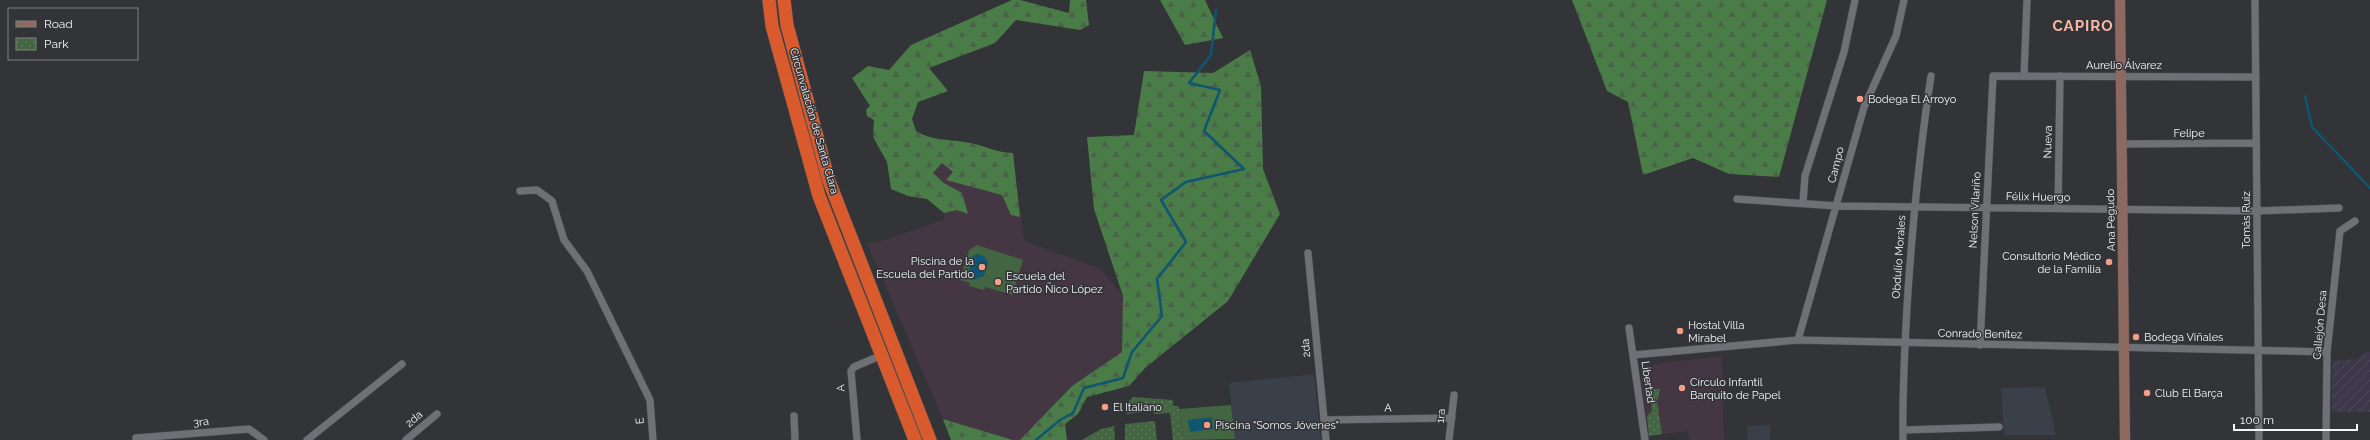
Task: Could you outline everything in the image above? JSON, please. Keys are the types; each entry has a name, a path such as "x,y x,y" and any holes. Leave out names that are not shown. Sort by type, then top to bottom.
{"highway":[{"name":"Circunvalación de Santa Clara","path":"769,0 772,26 819,196 915,440"},
{"name":"Circunvalación de Santa Clara","path":"784,0 787,25 829,181 930,440"}],"street":[{"path":"1803,203 1805,176 1844,52 1855,0"},
{"name":"Campo","path":"1798,340 1864,107 1896,36 1904,0"},
{"path":"2024,76 2027,0"},
{"name":"Ana Pegudo","path":"2120,0 2125,440"},
{"name":"Tomás Ruiz","path":"2255,0 2259,440"},
{"name":"Obdulio Morales","path":"1903,440 1905,344 1914,207 1931,76"},
{"name":"Aurelio Álvarez","path":"1993,76 2256,76"},
{"name":"Nelson Vilariño","path":"1980,345 1993,76"},
{"name":"Nueva","path":"2058,209 2060,76"},
{"name":"Felipe","path":"2122,144 2256,143"},
{"name":"E","path":"520,191 537,190 552,201 564,240 587,271 650,400 653,440"},
{"name":"Félix Huergo","path":"1737,198 1837,206 2257,211 2339,208"},
{"name":"Callejón Desa","path":"2326,440 2327,352 2340,232 2355,221"},
{"name":"2da","path":"1308,253 1326,440"},
{"name":"Libertad","path":"1629,328 1645,440"},
{"name":"Conrado Benítez","path":"1633,355 1798,340 1905,344 2327,352"},
{"name":"A","path":"857,440 851,371 854,366 882,354"},
{"path":"310,439 402,364"},
{"name":"1ra","path":"1449,440 1454,395"},
{"name":"2da","path":"406,440 437,414"},
{"path":"794,416 795,440"},
{"name":"A","path":"1324,420 1452,418"},
{"path":"1903,430 1999,427"},
{"name":"3ra","path":"136,438 162,438 249,428 264,440"}],"shaded area":[{"name":"Escuela del Partido Ñico López","path":"966,142 999,153 1013,153 1024,241 1101,269 1123,296 1122,352 1072,386 1020,440 1013,440 943,419 867,243 876,243 944,220 944,183 933,173 942,163 953,172"},
{"path":"2370,352 2370,412 2332,412 2332,361 2358,359 2363,353"},
{"name":"Círculo Infantil Barquito de Papel","path":"1722,356 1724,440 1689,440 1688,431 1649,436 1641,377 1655,364"},
{"path":"1314,374 1321,440 1235,440 1229,383"},
{"path":"2045,387 2056,435 2004,435 2001,388"},
{"path":"1770,425 1770,440 1748,440 1747,426"}],"green space":[{"path":"1012,0 1020,0 1069,13 1070,0 1086,0 1089,25 1080,30 1016,20 995,43 929,68 948,91 918,102 912,119 916,131 928,137 971,143 1000,152 1013,153 1020,217 1011,215 1002,195 946,180 953,172 942,163 933,173 944,183 962,193 968,214 957,210 944,213 927,199 908,196 891,189 887,162 873,137 874,120 867,116 866,110 870,106 852,78 868,66 889,70 911,45"},
{"path":"1160,0 1205,0 1223,38 1185,45"},
{"path":"1572,0 1827,0 1779,177 1729,174 1693,158 1643,175 1628,102 1607,91"},
{"path":"1250,50 1261,86 1263,169 1280,214 1228,301 1145,368 1129,386 1087,397 1078,414 1065,424 1067,440 1020,440 1072,386 1122,352 1123,296 1094,209 1087,137 1134,135 1144,71 1213,73"},
{"name":"Piscina de la Escuela del Partido","path":"977,245 1023,260 1012,295 985,287 984,290 969,286 970,283 960,280 969,250"},
{"path":"1654,389 1660,389 1657,402 1662,434 1649,436 1647,416 1652,411 1651,401"},
{"path":"1133,397 1173,400 1173,406 1179,406 1183,440 1173,440 1170,413 1154,414 1153,411 1127,414 1126,404"},
{"name":"Piscina \"Somos Jóvenes\"","path":"1231,405 1235,439 1183,440 1179,409"},
{"path":"943,419 1013,440 951,440"},
{"path":"1155,421 1157,440 1125,440 1125,424"},
{"path":"1114,426 1115,440 1082,440 1101,429"}],"water":[{"path":"977,254 985,257 988,262 984,276 977,278 976,280 970,278 968,274 972,257"},
{"path":"1212,417 1213,429 1190,432 1188,420"}],"waterway":[{"path":"1036,440 1060,420 1073,413 1084,388 1123,378 1132,352 1162,316 1157,279 1186,242 1161,200 1186,182 1244,169 1204,131 1220,90 1189,83 1211,55 1216,10"},
{"path":"2305,96 2312,127 2370,188"}],"place":[{"name":"Bodega El Arroyo","path":"1860,99"},
{"name":"Consultorio Médico de la Familia","path":"2109,262"},
{"name":"Piscina de la Escuela del Partido","path":"982,267"},
{"name":"Escuela del Partido Ñico López","path":"998,282"},
{"name":"Hostal Villa Mirabel","path":"1680,331"},
{"name":"Bodega Viñales","path":"2136,337"},
{"name":"Círculo Infantil Barquito de Papel","path":"1682,388"},
{"name":"Club El Barça","path":"2147,393"},
{"name":"El Italiano","path":"1105,407"},
{"name":"Piscina \"Somos Jóvenes\"","path":"1207,425"}],"district":[{"name":"CAPIRO","path":"2083,26"}]}
